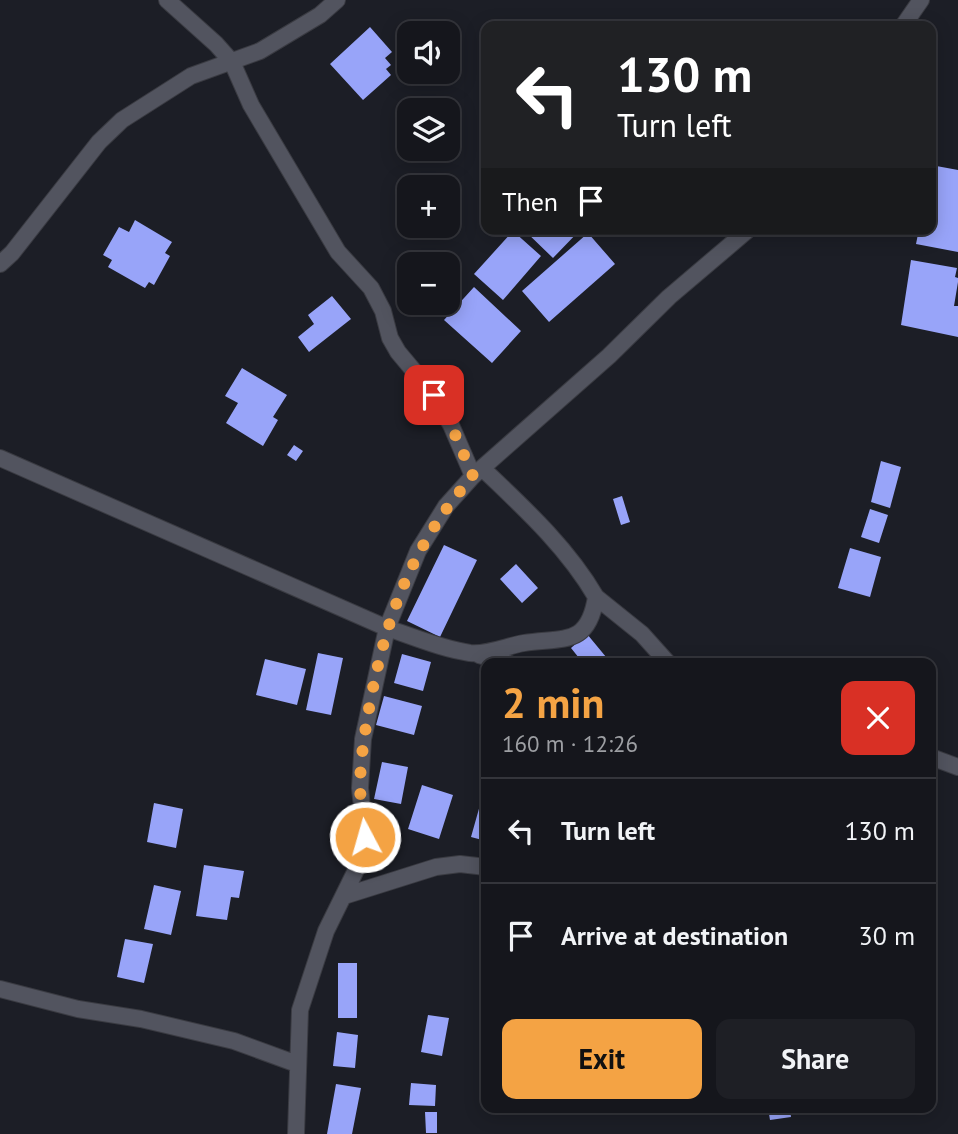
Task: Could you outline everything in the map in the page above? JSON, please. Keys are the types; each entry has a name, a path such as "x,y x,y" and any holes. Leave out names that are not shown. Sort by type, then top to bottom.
{"street":[{"path":"167,0 232,62 256,114 332,242 357,276 371,288 383,311 390,338 398,352 434,395 477,472 518,502 573,562 596,597 642,634 664,658"},
{"path":"0,264 12,253 99,142 122,120 191,76 260,51 320,15 337,0"},
{"path":"906,21 921,0"},
{"path":"296,1134 300,1010 326,931 357,868 365,837 360,788 363,740 387,628 418,551 446,506 477,472 609,356 668,297 742,235"},
{"path":"0,458 387,628 490,658"},
{"path":"473,653 569,638 590,622 596,597"},
{"path":"936,759 958,767"},
{"path":"344,896 436,867 460,863 481,866"},
{"path":"0,989 78,1009 141,1019 234,1041 297,1064"}],"building":[{"path":"370,27 392,52 385,58 391,65 386,69 391,75 363,100 330,64"},
{"path":"936,166 958,170 958,252 916,244 918,235 936,235"},
{"path":"135,220 172,242 165,253 170,256 154,285 149,282 145,288 108,267 112,260 103,255 119,227 129,232"},
{"path":"509,235 517,235 541,256 503,300 474,274"},
{"path":"529,235 575,235 553,258"},
{"path":"586,235 590,235 615,264 549,322 522,291"},
{"path":"911,260 957,268 954,306 958,306 958,337 901,325"},
{"path":"474,287 521,331 492,363 444,320 449,315 460,315 460,302"},
{"path":"332,296 351,319 309,352 298,337 314,324 308,315"},
{"path":"242,368 287,395 273,417 278,420 263,446 226,423 238,403 225,396"},
{"path":"294,445 303,451 296,461 287,455"},
{"path":"881,461 901,467 890,508 871,502"},
{"path":"622,496 630,522 621,525 613,499"},
{"path":"870,509 888,515 879,543 861,537"},
{"path":"444,545 477,560 440,637 407,621"},
{"path":"850,548 881,557 870,597 838,588"},
{"path":"516,564 538,588 522,603 500,579"},
{"path":"587,634 607,658 579,658 571,648"},
{"path":"318,653 343,658 331,715 306,710"},
{"path":"402,654 431,662 423,691 394,683"},
{"path":"265,659 306,669 297,705 256,695"},
{"path":"384,696 422,706 414,735 376,725"},
{"path":"382,762 408,767 401,804 374,799"},
{"path":"422,785 453,795 439,839 408,829"},
{"path":"481,802 481,840 471,837"},
{"path":"154,803 183,809 176,848 147,842"},
{"path":"204,865 244,871 239,898 231,897 227,920 196,916"},
{"path":"154,885 181,891 171,935 144,929"},
{"path":"125,939 153,944 144,983 117,977"},
{"path":"338,963 357,963 357,1018 338,1018"},
{"path":"428,1015 449,1018 442,1056 421,1052"},
{"path":"337,1032 358,1035 355,1068 333,1066"},
{"path":"411,1083 436,1085 435,1106 409,1105"},
{"path":"336,1084 361,1088 352,1134 327,1134"},
{"path":"425,1112 437,1112 437,1133 426,1133"},
{"path":"769,1113 791,1113 791,1117 770,1120"}],"route":[{"path":"365,837 360,788 363,740 387,628 418,551 446,506 473,476 451,425 434,395"}]}
